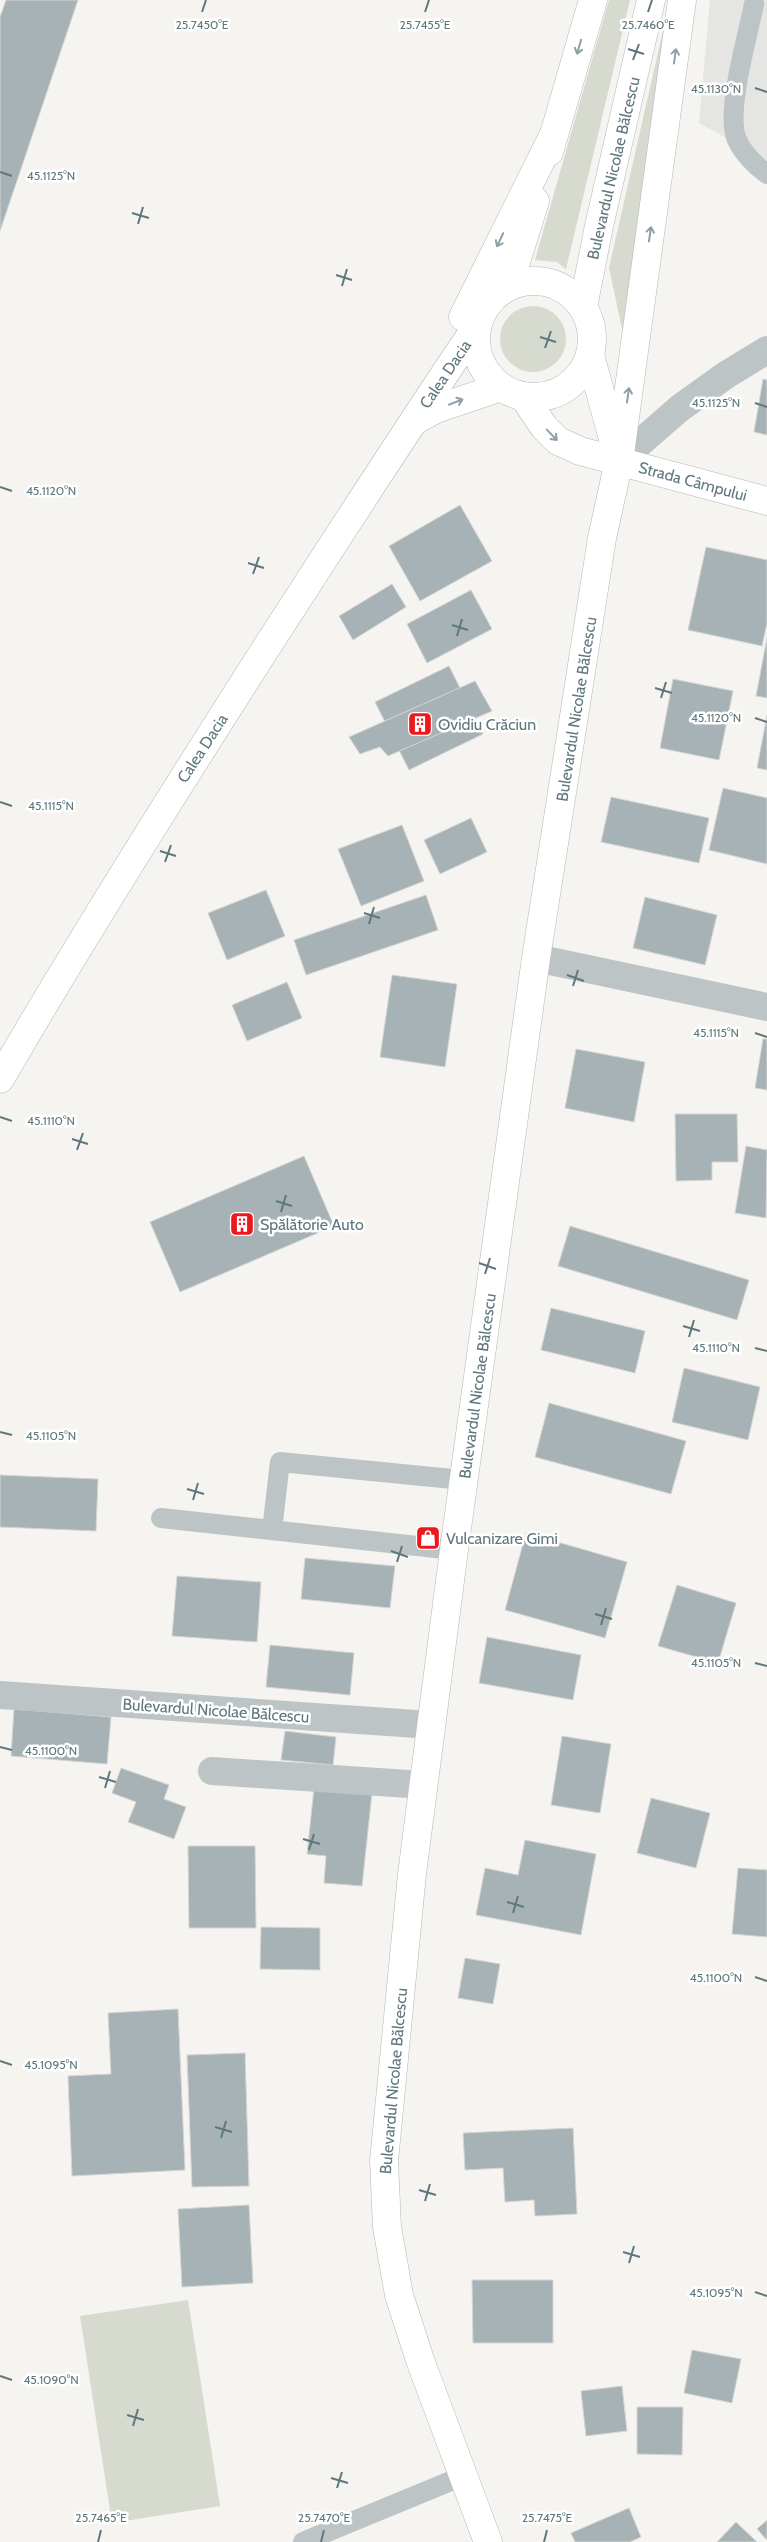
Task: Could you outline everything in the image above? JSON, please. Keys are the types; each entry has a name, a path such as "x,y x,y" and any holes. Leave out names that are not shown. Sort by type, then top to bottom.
{"main road":[{"path":"508,287 593,0"},
{"name":"Bulevardul Nicolae Bălcescu","path":"619,461 590,355 592,336 583,307 599,226 651,0"},
{"name":"Bulevardul Nicolae Bălcescu","path":"488,2542 420,2360 399,2295 387,2227 384,2161 389,2094 431,1725 463,1480 536,958 602,538 619,461 682,0"},
{"path":"412,422 554,134"},
{"path":"583,307 569,293 555,285 523,282 508,287 494,296 484,309 477,326 476,349 485,370 512,392 536,397 563,390 584,369 590,355"},
{"name":"Calea Dacia","path":"0,1079 72,954 131,858 412,422 477,326"},
{"name":"Strada Câmpului","path":"512,392 558,441 580,451 767,501"},
{"name":"Calea Dacia","path":"412,422 436,409 512,392"}],"street":[{"path":"619,461 680,408 726,375 767,350"},
{"path":"536,958 767,1008"},
{"name":"Bulevardul Nicolae Bălcescu","path":"0,1695 431,1725"},
{"path":"212,1771 424,1785"}],"lane":[{"path":"754,4 733,108 737,139 756,166 767,174"},
{"path":"272,1530 280,1462 463,1480"},
{"path":"161,1518 454,1550"},
{"path":"303,2542 463,2476"}],"shaded area":[{"path":"609,0 630,0 566,269 557,262 535,260"},
{"path":"670,0 624,338 609,268"},
{"path":"710,0 767,0 767,161 699,123"},
{"path":"533,306 546,309 556,316 563,326 566,339 563,352 556,362 546,369 533,372 520,369 510,362 503,352 500,339 503,326 510,316 520,309"},
{"path":"188,2300 220,2506 112,2523 80,2316"}],"building":[{"path":"6,0 78,0 0,231 0,17"},
{"path":"763,379 767,380 767,435 754,432"},
{"path":"460,505 492,561 420,601 389,546"},
{"path":"706,547 767,560 767,623 762,646 688,630"},
{"path":"392,584 406,607 353,640 339,616"},
{"path":"471,590 492,629 427,663 407,624"},
{"path":"767,638 767,698 756,696"},
{"path":"449,666 483,734 409,770 375,702"},
{"path":"673,679 733,691 719,760 660,748"},
{"name":"Ovidiu Crăciun","path":"475,681 492,711 388,756 380,747 360,754 349,737"},
{"path":"767,715 767,770 757,768"},
{"path":"723,788 767,798 767,864 709,850"},
{"path":"611,797 709,818 699,863 601,842"},
{"path":"471,818 487,852 440,874 424,840"},
{"path":"402,825 424,881 361,906 338,849"},
{"path":"266,890 285,936 227,960 208,913"},
{"path":"426,895 438,930 306,975 294,940"},
{"path":"645,897 717,915 705,965 633,948"},
{"path":"392,975 457,984 445,1067 380,1057"},
{"path":"287,982 302,1018 247,1041 232,1005"},
{"path":"763,1039 767,1039 767,1090 755,1088"},
{"path":"576,1049 645,1062 634,1122 565,1108"},
{"path":"675,1114 737,1114 738,1162 712,1162 712,1180 676,1181"},
{"path":"746,1146 767,1150 766,1218 735,1213"},
{"name":"Spălătorie Auto","path":"304,1156 334,1226 180,1292 150,1222"},
{"path":"570,1226 749,1280 737,1320 558,1266"},
{"path":"551,1308 645,1331 635,1373 541,1350"},
{"path":"684,1368 760,1387 748,1440 672,1422"},
{"path":"549,1403 686,1441 671,1494 535,1457"},
{"path":"0,1475 98,1479 96,1531 0,1527"},
{"path":"526,1533 627,1562 605,1638 505,1610"},
{"path":"305,1558 395,1566 390,1608 301,1599"},
{"path":"177,1576 261,1582 257,1642 172,1636"},
{"path":"677,1585 736,1603 718,1663 658,1646"},
{"path":"487,1637 581,1655 573,1700 479,1683"},
{"path":"270,1645 354,1653 350,1695 266,1687"},
{"path":"14,1709 111,1717 107,1764 11,1756"},
{"path":"285,1731 336,1737 333,1765 281,1760"},
{"path":"562,1736 611,1744 600,1813 551,1805"},
{"path":"121,1768 169,1785 164,1799 186,1807 174,1839 128,1822 136,1802 112,1793"},
{"path":"314,1788 372,1793 362,1886 324,1883 326,1856 307,1854"},
{"path":"651,1798 710,1813 696,1868 637,1853"},
{"path":"525,1840 596,1854 581,1935 476,1915 485,1868 518,1875"},
{"path":"188,1846 255,1846 256,1928 189,1928"},
{"path":"738,1868 767,1870 767,1937 732,1934"},
{"path":"261,1927 320,1928 320,1970 260,1969"},
{"path":"465,1958 500,1964 493,2004 458,1998"},
{"path":"178,2009 185,2170 72,2176 68,2076 111,2074 108,2013"},
{"path":"245,2053 249,2186 192,2187 187,2055"},
{"path":"573,2128 577,2214 535,2216 534,2200 505,2202 503,2168 465,2170 463,2133"},
{"path":"249,2205 253,2283 182,2287 178,2209"},
{"path":"472,2280 553,2280 553,2343 473,2343"},
{"path":"692,2350 741,2359 732,2403 684,2393"},
{"path":"622,2386 627,2431 586,2436 581,2391"},
{"path":"637,2407 683,2407 682,2455 637,2454"},
{"path":"629,2508 641,2537 630,2542 575,2542 571,2533"},
{"path":"767,2520 767,2540 757,2529"},
{"path":"736,2522 757,2542 717,2542"}],"place":[{"name":"Ovidiu Crăciun","path":"420,724"},
{"name":"Spălătorie Auto","path":"242,1224"},
{"name":"Vulcanizare Gimi","path":"428,1538"}]}
